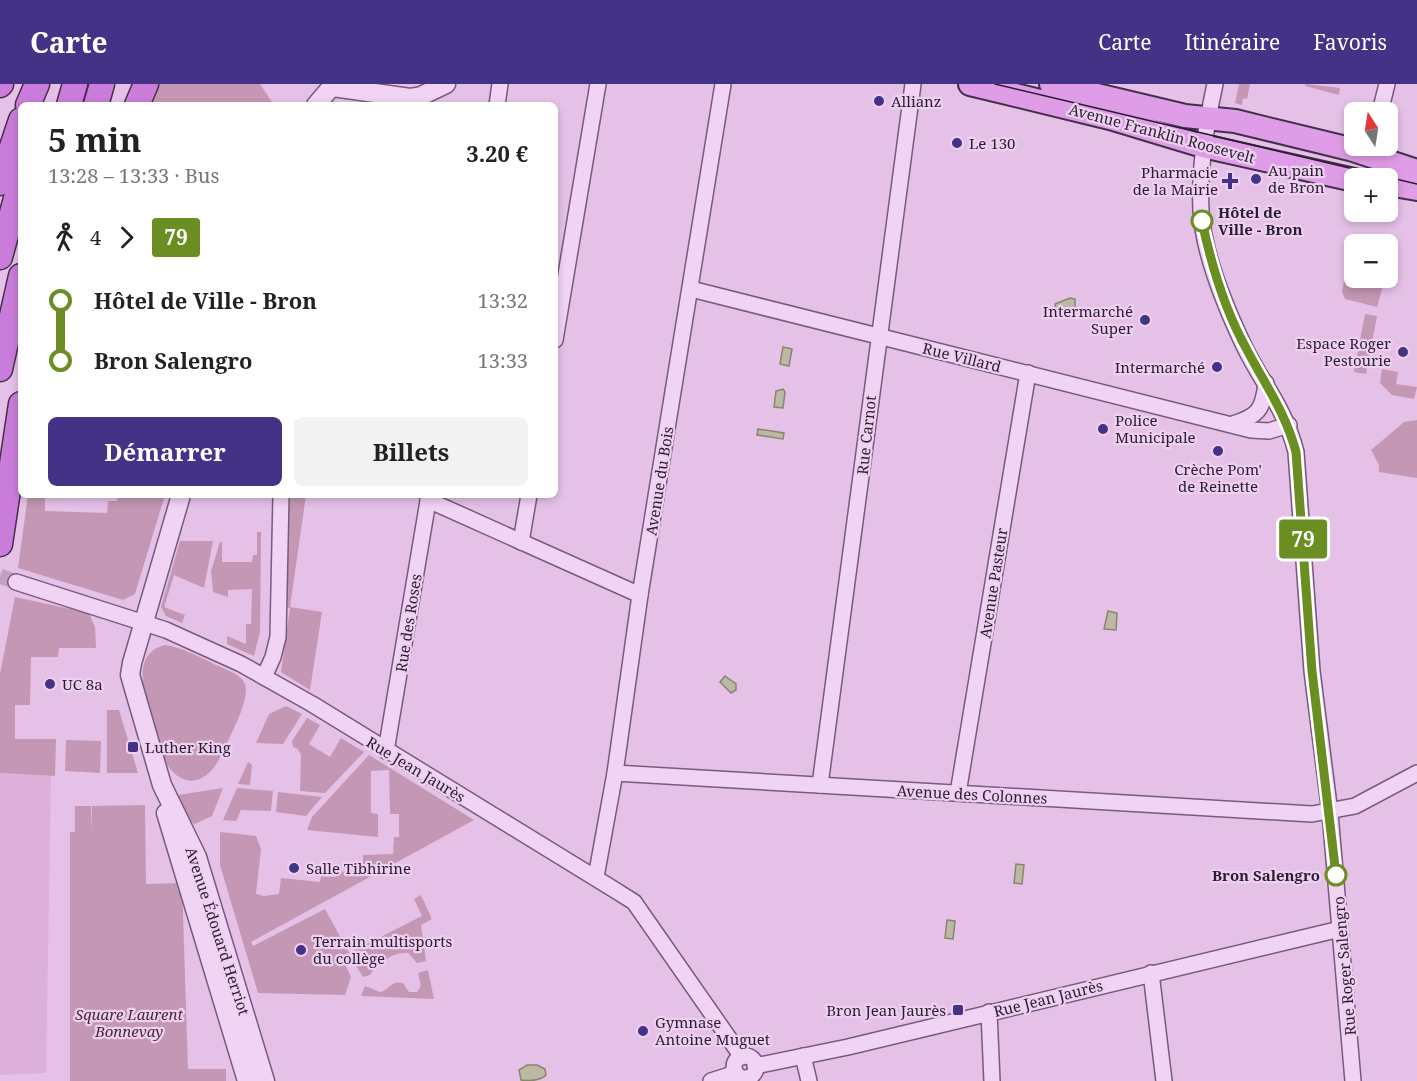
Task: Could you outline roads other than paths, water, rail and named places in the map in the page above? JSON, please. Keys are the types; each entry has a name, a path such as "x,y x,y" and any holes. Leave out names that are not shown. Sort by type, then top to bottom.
{"highway":[{"path":"29,102 37,84"},
{"path":"43,102 47,84"},
{"path":"70,102 75,84"},
{"path":"97,102 102,84"},
{"path":"138,102 146,84"},
{"path":"0,183 18,129"},
{"path":"0,257 18,191"},
{"path":"0,369 18,289"},
{"path":"0,544 18,424"},
{"path":"11,469 18,450"}],"main road":[{"name":"Avenue Franklin Roosevelt","path":"970,84 1110,118 1203,146 1344,178"},
{"name":"Avenue Franklin Roosevelt","path":"1051,84 1185,116 1242,123 1344,145"},
{"name":"Avenue Franklin Roosevelt","path":"1383,156 1417,171"},
{"path":"1398,186 1417,189"}],"street":[{"path":"319,102 334,85 399,101 421,96 446,84"},
{"path":"497,102 500,84"},
{"path":"558,322 598,84"},
{"name":"Avenue du Bois","path":"596,877 615,773 640,595 723,84"},
{"name":"Rue Carnot","path":"820,785 860,490 878,334 913,84"},
{"name":"Rue Roger Salengro","path":"1215,84 1203,146 1201,212 1206,241 1221,290 1245,347 1289,425 1296,452 1312,671 1330,813 1353,1081"},
{"path":"1382,102 1387,84"},
{"name":"Rue Villard","path":"691,289 1233,424 1269,431 1289,425"},
{"name":"Avenue Pasteur","path":"958,793 1028,373"},
{"path":"1233,424 1248,419 1258,412 1264,404 1266,383"},
{"name":"Avenue Édouard Herriot","path":"180,498 130,675 162,785 197,857 265,1081"},
{"path":"264,677 273,657 278,637 281,498"},
{"name":"Rue des Roses","path":"386,751 429,498"},
{"path":"431,498 521,542 640,595"},
{"path":"521,542 528,498"},
{"name":"Rue Jean Jaurès","path":"16,582 192,640 264,677 596,877 634,902 742,1057"},
{"name":"Avenue des Colonnes","path":"615,773 1330,813"},
{"path":"1330,813 1355,806 1417,773"},
{"name":"Avenue Édouard Herriot","path":"162,785 162,799 247,1081"},
{"name":"Rue Jean Jaurès","path":"755,1066 1340,929"},
{"path":"1151,973 1164,1081"},
{"path":"989,1012 992,1081"},
{"path":"802,1056 809,1081"},
{"path":"711,1081 736,1073 747,1078 753,1074 755,1066 751,1059 742,1057 735,1062 736,1073"}],"tunnel":[{"path":"0,576 16,582"}],"tram line":[{"path":"995,84 1417,184"}],"place":[{"name":"Allianz","path":"879,101"},
{"name":"Le 130","path":"957,143"},
{"name":"Au pain de Bron","path":"1256,179"},
{"name":"Pharmacie de la Mairie","path":"1230,181"},
{"name":"Hôtel de Ville - Bron","path":"1202,221"},
{"name":"Intermarché Super","path":"1145,320"},
{"name":"Espace Roger Pestourie","path":"1403,352"},
{"name":"Intermarché","path":"1217,367"},
{"name":"Police Municipale","path":"1103,429"},
{"name":"Crèche Pom' de Reinette","path":"1218,451"},
{"name":"UC 8a","path":"50,684"},
{"name":"Luther King","path":"133,747"},
{"name":"Salle Tibhirine","path":"294,868"},
{"name":"Bron Salengro","path":"1336,875"},
{"name":"Terrain multisports du collège","path":"301,950"},
{"name":"Bron Jean Jaurès","path":"958,1010"},
{"name":"Gymnase Antoine Muguet","path":"643,1031"}],"park label":[{"name":"Square Laurent Bonnevay","path":"129,1022"}]}
